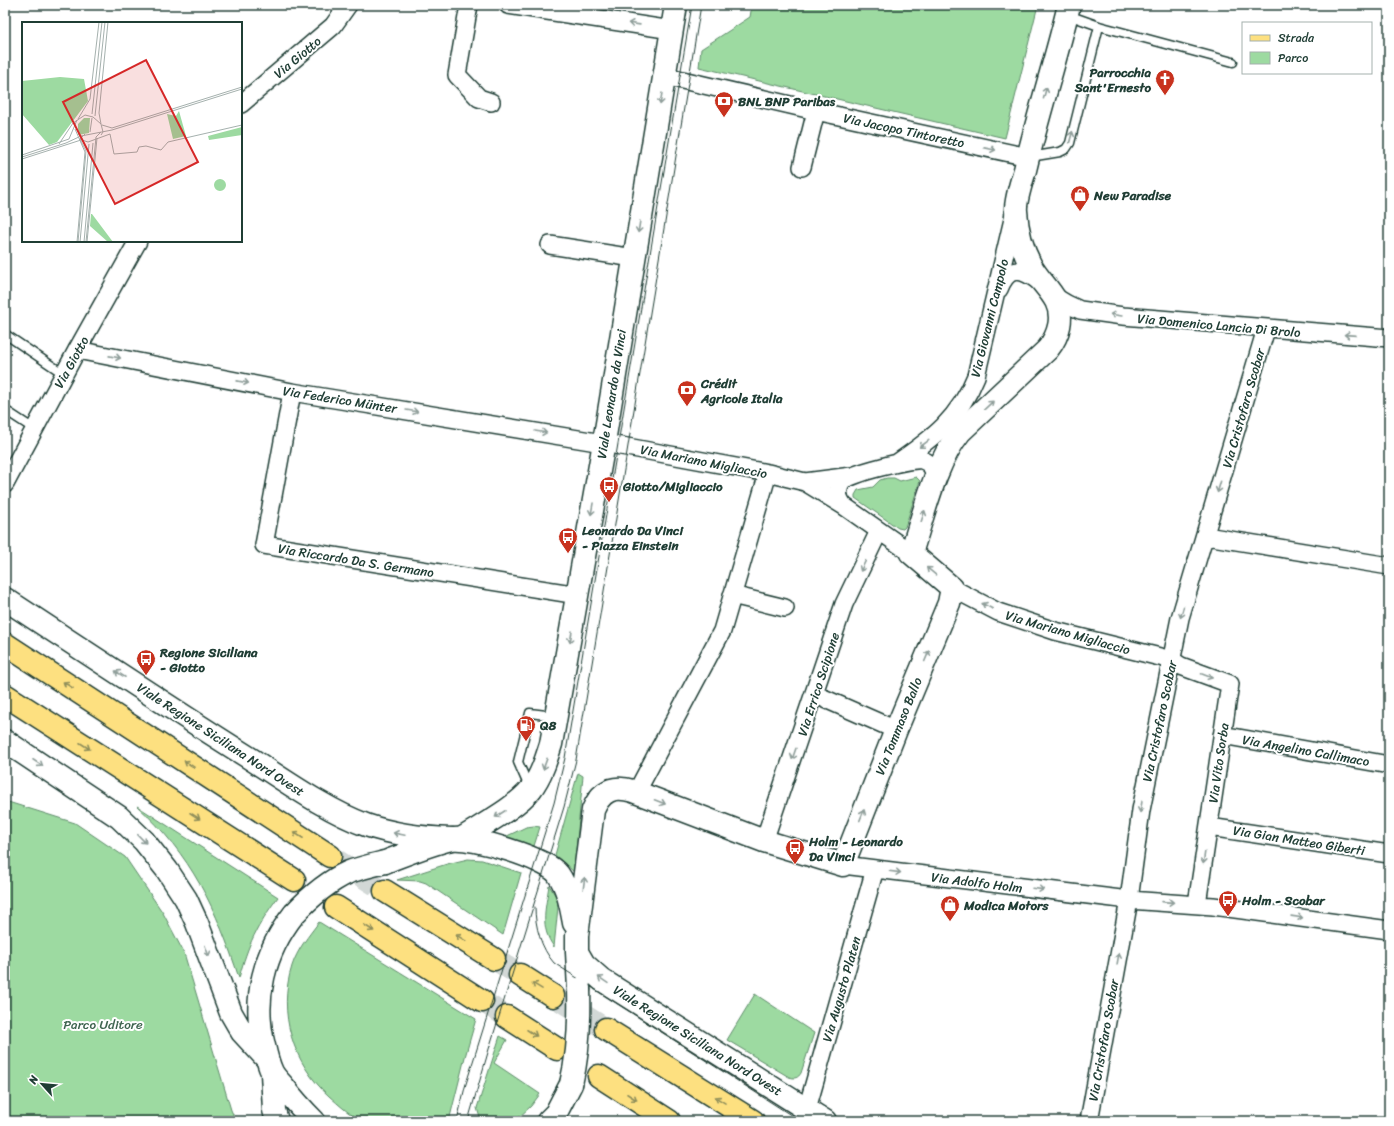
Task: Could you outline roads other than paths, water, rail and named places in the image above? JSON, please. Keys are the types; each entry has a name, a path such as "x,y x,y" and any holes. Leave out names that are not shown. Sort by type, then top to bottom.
{"main road":[{"path":"5,644 330,856"},
{"path":"5,695 294,880"},
{"path":"385,891 494,959"},
{"path":"336,907 482,1001"},
{"path":"520,975 553,996"},
{"path":"507,1017 557,1049"},
{"path":"606,1029 753,1121"},
{"path":"599,1076 669,1121"}],"street":[{"name":"Via Giotto","path":"242,103 333,26 348,5"},
{"path":"469,5 457,75 480,98 490,102"},
{"path":"508,5 672,30"},
{"name":"Viale Leonardo da Vinci","path":"270,1066 260,1033 260,991 264,970 269,955 278,937 294,914 314,894 332,881 349,872 457,839 516,804 531,790 544,766 551,744 557,716 578,595 676,5"},
{"name":"Via Giovanni Campolo","path":"955,426 976,376 1028,157 1068,10"},
{"name":"Via Jacopo Tintoretto","path":"664,76 1028,157"},
{"path":"802,167 816,111"},
{"name":"Via Giovanni Campolo","path":"955,426 1052,344 1058,332 1060,320 1058,307 1033,270 1024,251 1019,236 1015,209"},
{"name":"Via Giotto","path":"5,484 137,242"},
{"path":"550,246 634,258"},
{"name":"Via Domenico Lancia Di Brolo","path":"992,306 1003,280 1007,275 1018,271 1024,272 1067,304 1080,310 1123,316 1266,329 1389,338"},
{"name":"Via Cristofaro Scobar","path":"1089,1121 1129,900 1141,810 1180,618 1266,329"},
{"name":"Via Federico Münter","path":"77,350 292,392 604,442"},
{"name":"Via Riccardo Da S. Germano","path":"292,392 264,545 578,595"},
{"path":"897,463 935,436 955,426"},
{"path":"805,482 844,506 911,553 934,482 950,445 955,426"},
{"name":"Via Mariano Migliaccio","path":"604,442 768,473 805,482"},
{"path":"805,482 852,476 897,463 922,460 927,462 934,471 934,482"},
{"path":"548,1121 556,1113 571,1084 576,1061 580,1029 577,944 593,810 596,802 602,795 609,791 617,788 630,790 722,631 768,473"},
{"path":"844,506 838,496 838,490 843,481 852,476"},
{"name":"Via Errico Scipione","path":"764,841 844,604 880,531"},
{"path":"1204,539 1212,537 1389,566"},
{"name":"Via Mariano Migliaccio","path":"911,553 952,588 998,612 1055,631 1172,660"},
{"name":"Via Tommaso Ballo","path":"843,865 896,730 949,603 952,588"},
{"path":"732,595 785,608"},
{"name":"Viale Regione Siciliana Nord Ovest","path":"5,599 214,736 342,815 366,825 395,834 416,838 457,839 505,848 536,860 553,869 558,874 569,900 577,944 584,964 602,980 825,1121"},
{"name":"Via Vito Sorba","path":"1172,660 1181,666 1230,684 1197,904"},
{"path":"814,694 896,730"},
{"name":"Via Angelino Callimaco","path":"1222,735 1389,765"},
{"path":"5,741 119,817 144,841 167,870 186,899 197,923 231,1013 242,1032 270,1066 300,1108 314,1121"},
{"name":"Via Adolfo Holm","path":"630,790 764,841 843,865 1129,900 1197,904 1389,930"},
{"name":"Via Gian Matteo Giberti","path":"1209,827 1389,854"},
{"name":"Via Augusto Platen","path":"806,1109 875,869"},
{"path":"270,1066 274,1110 277,1121"}],"lane":[{"path":"1068,10 1099,26 1233,62"},
{"path":"1028,157 1060,152 1066,149 1070,143 1099,26"},
{"path":"5,334 64,374"},
{"path":"5,410 34,430"}],"tunnel":[{"path":"330,856 385,891"},
{"path":"494,959 520,975"},
{"path":"553,996 606,1029"},
{"path":"482,1001 507,1017"}],"tram line":[{"path":"457,1121 465,1087 554,803 565,758 692,5"},
{"path":"468,1121 564,807 576,760 701,5"},
{"path":"535,907 536,922 542,944 554,963 800,1121"}],"place":[{"name":"Parrocchia Sant'Ernesto","path":"1165,96"},
{"name":"BNL BNP Paribas","path":"724,118"},
{"name":"New Paradise","path":"1080,212"},
{"name":"Crédit Agricole Italia","path":"687,407"},
{"name":"Giotto/Migliaccio","path":"609,503"},
{"name":"Leonardo Da Vinci - Piazza Einstein","path":"568,554"},
{"name":"Regione Siciliana - Giotto","path":"146,676"},
{"name":"Q8","path":"526,742"},
{"name":"Holm - Leonardo Da Vinci","path":"795,865"},
{"name":"Holm - Scobar","path":"1228,917"},
{"name":"Modica Motors","path":"950,922"}],"park label":[{"name":"Parco Uditore","path":"103,1024"}]}
